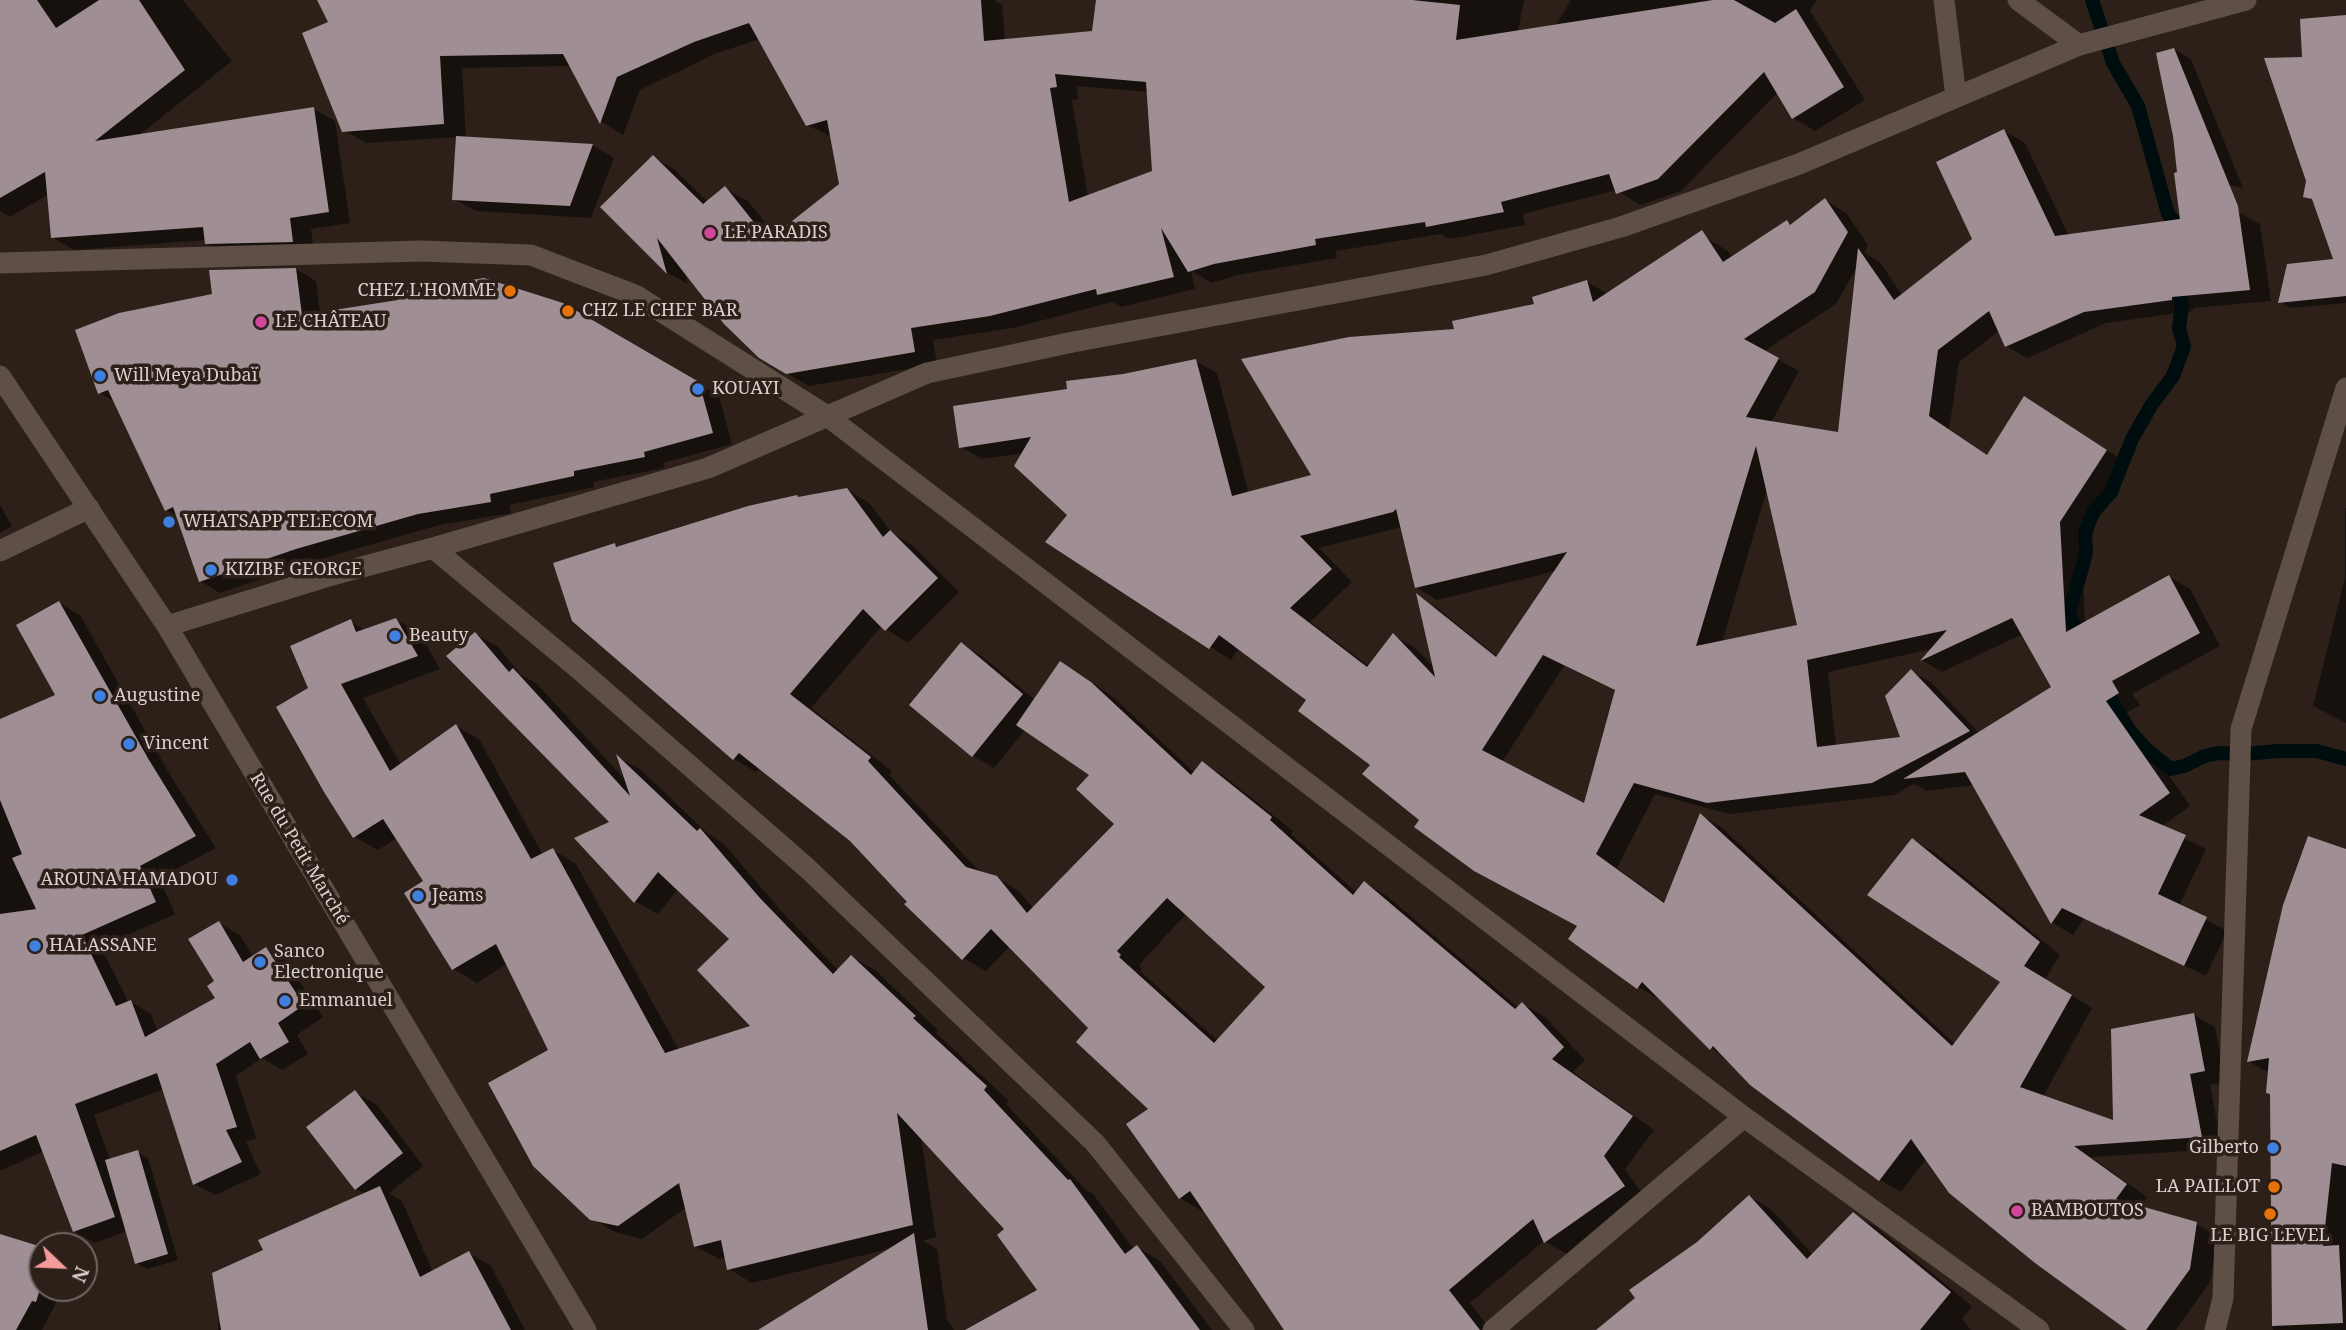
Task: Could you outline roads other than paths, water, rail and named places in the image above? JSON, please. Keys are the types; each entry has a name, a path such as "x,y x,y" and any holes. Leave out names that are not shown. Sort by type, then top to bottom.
{"street":[{"path":"1944,0 1956,97"},
{"path":"2018,0 2087,43"},
{"path":"167,626 332,575 708,468 927,373 1073,342 1486,265 1608,231 1799,164 2087,43 2246,0"},
{"path":"0,263 422,251 531,255 635,295 827,416 1744,1116 2039,1330"},
{"name":"Rue du Petit Marché","path":"0,376 167,626 586,1330"},
{"path":"2215,1330 2223,1298 2241,729 2346,388"},
{"path":"0,551 89,508"},
{"path":"433,548 581,671 807,868 1095,1143 1244,1330"},
{"path":"1493,1330 1744,1116"}],"waterway":[{"path":"2092,0 2113,63 2138,106 2168,214 2173,220 2171,238"},
{"path":"2084,641 2068,615 2086,552 2085,534 2088,525 2094,511 2111,492 2132,439 2152,404 2173,376 2184,346 2179,328 2182,305 2175,278"},
{"path":"2101,682 2129,730 2147,750 2171,769 2218,753 2317,751 2346,759"}],"place":[{"name":"LE PARADIS","path":"710,233"},
{"name":"CHEZ L'HOMME","path":"510,291"},
{"name":"CHZ LE CHEF BAR","path":"568,311"},
{"name":"LE CHÂTEAU","path":"261,322"},
{"name":"Will Meya Dubaï","path":"100,376"},
{"name":"KOUAYI","path":"698,389"},
{"name":"WHATSAPP TELECOM","path":"169,522"},
{"name":"KIZIBE GEORGE","path":"211,570"},
{"name":"Beauty","path":"395,636"},
{"name":"Augustine","path":"100,696"},
{"name":"Vincent","path":"129,744"},
{"name":"AROUNA HAMADOU","path":"232,880"},
{"name":"Jeams","path":"418,896"},
{"name":"HALASSANE","path":"35,946"},
{"name":"Sanco Electronique","path":"260,962"},
{"name":"Emmanuel","path":"285,1001"},
{"name":"Gilberto","path":"2273,1148"},
{"name":"LA PAILLOT","path":"2274,1187"},
{"name":"BAMBOUTOS","path":"2017,1211"},
{"name":"LE BIG LEVEL","path":"2270,1214"}]}
